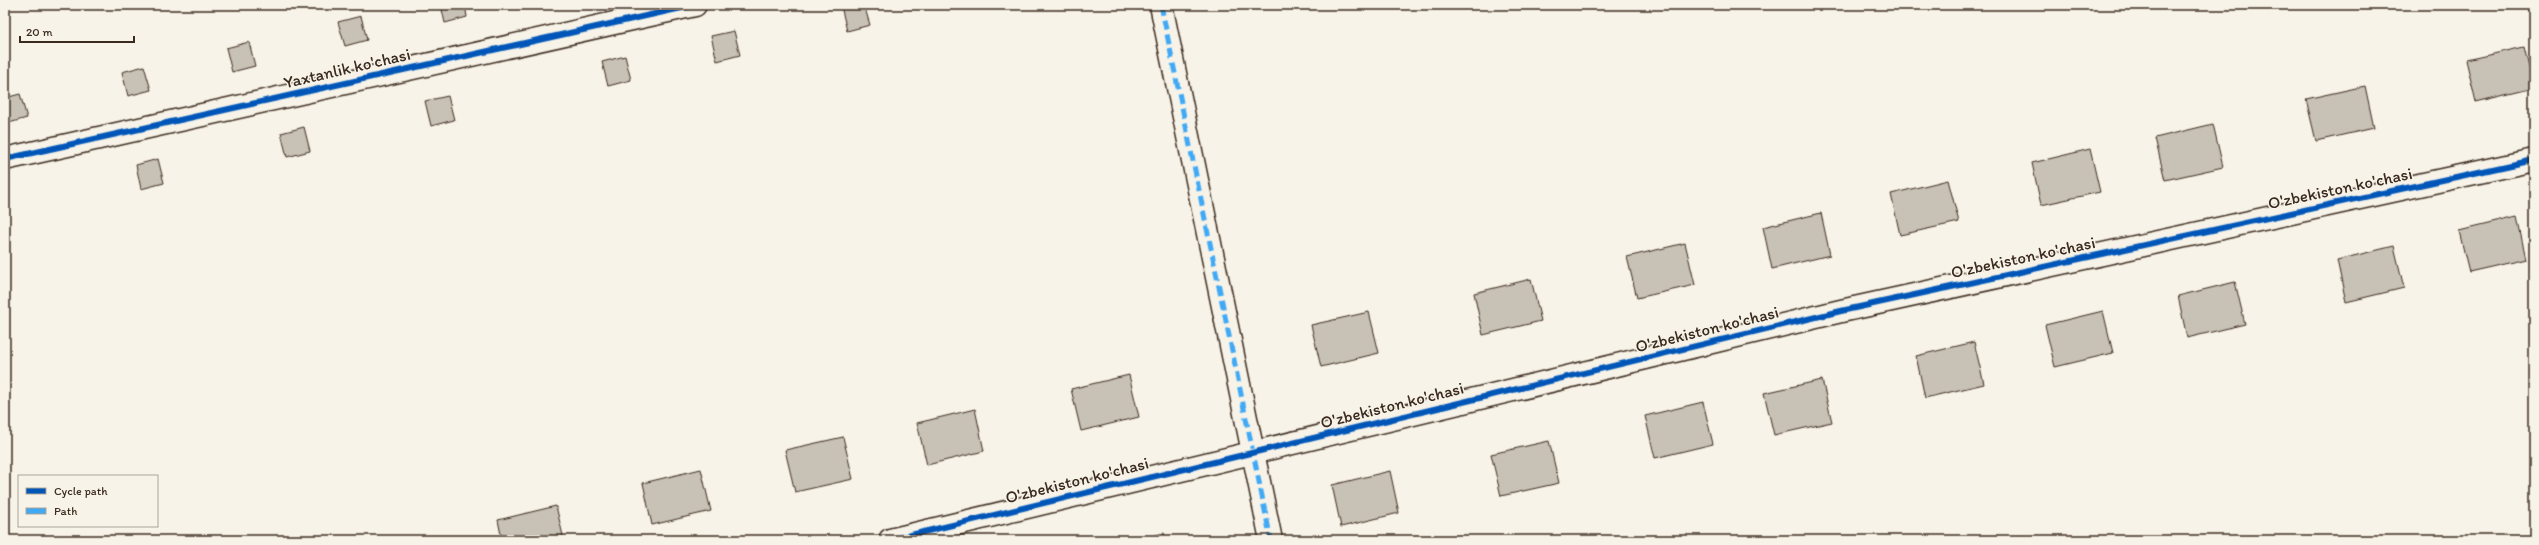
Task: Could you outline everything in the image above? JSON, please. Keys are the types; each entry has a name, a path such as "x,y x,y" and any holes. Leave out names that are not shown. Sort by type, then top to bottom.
{"street":[{"name":"Yaxtanlik ko'chasi","path":"5,159 695,5"},
{"path":"1161,5 1271,540"},
{"name":"O'zbekiston ko'chasi","path":"890,540 1841,311 2534,160"}],"building":[{"path":"441,5 465,5 467,17 445,23"},
{"path":"864,5 870,25 847,31 841,6"},
{"path":"361,16 367,40 345,46 338,22"},
{"path":"734,31 740,55 717,61 711,36"},
{"path":"249,42 255,66 232,72 226,48"},
{"path":"2524,47 2534,88 2476,102 2466,60"},
{"path":"625,56 631,80 608,86 602,62"},
{"path":"144,66 151,90 128,96 122,72"},
{"path":"2365,86 2374,128 2316,141 2306,99"},
{"path":"20,94 27,118 5,124 5,98"},
{"path":"448,96 454,120 431,126 425,101"},
{"path":"2213,124 2223,167 2165,180 2155,138"},
{"path":"304,127 310,151 287,157 281,133"},
{"path":"2090,149 2100,192 2041,205 2032,163"},
{"path":"158,159 164,183 141,189 136,165"},
{"path":"1948,180 1959,222 1900,235 1891,194"},
{"path":"1821,213 1830,255 1772,269 1763,227"},
{"path":"2517,217 2526,259 2469,272 2459,231"},
{"path":"1685,243 1695,285 1637,298 1627,257"},
{"path":"2394,246 2404,288 2346,302 2337,260"},
{"path":"1531,279 1541,321 1483,335 1474,293"},
{"path":"2235,282 2245,324 2187,338 2178,296"},
{"path":"2103,311 2113,353 2055,367 2045,325"},
{"path":"1369,312 1379,353 1321,367 1311,325"},
{"path":"1974,342 1984,384 1925,398 1916,356"},
{"path":"1129,375 1139,417 1081,431 1071,389"},
{"path":"1822,380 1832,422 1774,435 1764,393"},
{"path":"1703,402 1713,444 1655,458 1645,416"},
{"path":"975,409 984,451 927,465 917,423"},
{"path":"843,437 853,479 795,492 785,450"},
{"path":"1549,441 1559,483 1501,496 1491,454"},
{"path":"701,469 711,511 652,525 643,483"},
{"path":"1390,471 1399,513 1341,527 1332,485"},
{"path":"556,506 564,540 502,540 498,520"},
{"path":"1164,533 1166,540 1135,540"}],"marked path":[{"path":"1161,5 1271,540"}],"cycle path":[{"path":"5,159 695,5"},
{"path":"890,540 1841,311 2534,160"}]}
